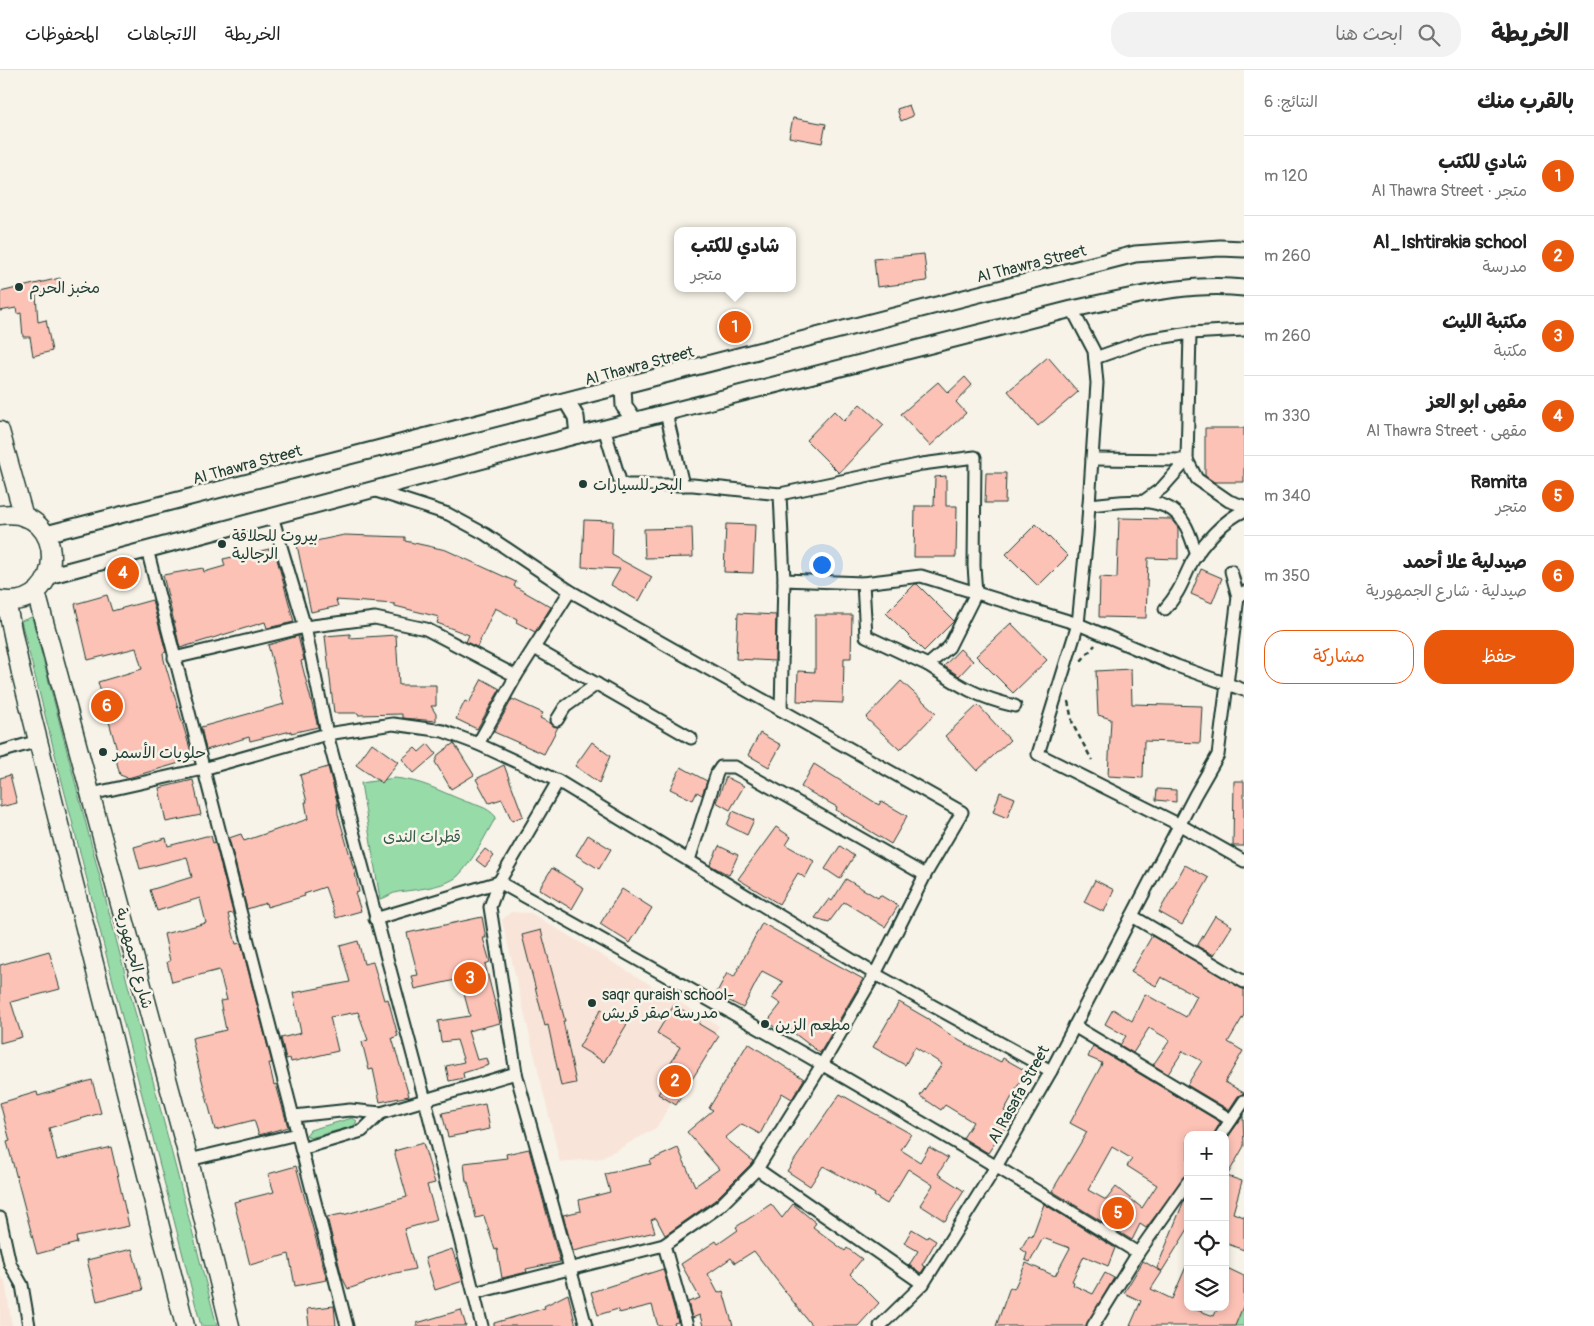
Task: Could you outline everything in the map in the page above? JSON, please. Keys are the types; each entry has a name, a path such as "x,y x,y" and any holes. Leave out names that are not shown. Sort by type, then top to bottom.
{"main road":[{"name":"Al Thawra Street","path":"46,534 567,402 1135,254 1220,248 1244,249"},
{"path":"48,576 604,428 1072,309 1145,294 1225,285 1244,288"},
{"path":"623,387 624,406 635,421"},
{"path":"567,402 576,417 578,435"},
{"path":"0,431 24,517"},
{"path":"0,516 10,514 24,517 36,524 46,534 51,548 52,562 48,576 36,592 21,599 3,600 185,1326"},
{"name":"شارع الجمهورية","path":"36,592 189,1160 230,1326"}],"street":[{"path":"1072,309 1094,351 1095,358 1097,383 1089,505 1078,624 1038,754 1180,824 1244,861"},
{"path":"1095,358 1146,340 1190,333 1244,330"},
{"path":"1190,333 1187,460 1197,479 1229,501 1244,506"},
{"path":"666,413 683,485"},
{"path":"604,428 620,481 626,485 683,485 780,494 922,464 975,457 974,566 976,593 949,647 928,665"},
{"path":"1092,459 1187,460"},
{"path":"1144,501 1162,488 1187,460"},
{"path":"373,490 448,514 485,534 570,590 962,812 925,874 875,974 823,1063 757,1169 720,1206 664,1245 474,1294"},
{"path":"780,494 784,580 781,710"},
{"path":"1089,505 1144,501 1162,505 1177,514 1184,522 1197,555"},
{"path":"1165,610 1178,594 1193,561 1216,530 1244,511"},
{"path":"272,516 306,627 327,734 425,1100 482,1326"},
{"path":"147,549 294,1116 346,1326"},
{"path":"1231,571 1241,594"},
{"path":"784,580 864,583 921,576 1078,624 1177,666 1244,690"},
{"path":"864,583 866,636 928,665 964,690 988,700 1015,706"},
{"path":"478,744 516,676 570,590"},
{"name":"Al Rasafa Street","path":"880,1326 923,1284 997,1165 1051,1071 1160,861 1218,755 1226,684 1241,594"},
{"path":"174,658 306,627 375,618 426,629 516,676"},
{"path":"534,648 690,738"},
{"path":"557,720 565,707 597,684"},
{"path":"91,794 203,768 327,734 394,724 443,731 478,744 558,781 875,974 1051,1071"},
{"path":"0,752 38,741"},
{"path":"688,860 717,773 721,766 728,765 735,767 925,874"},
{"path":"558,781 499,882 490,907 516,1073 586,1326"},
{"path":"375,919 499,882 823,1063 997,1165 1138,1253"},
{"path":"1132,916 1244,982"},
{"path":"1074,1026 1231,1120"},
{"path":"294,1116 350,1110 381,1113 516,1073"},
{"path":"1224,1131 1244,1101"},
{"path":"301,1149 362,1131 381,1113"},
{"path":"189,1160 297,1134"},
{"path":"757,1169 923,1284"},
{"path":"1092,1326 1138,1253 1184,1188"},
{"path":"0,1218 2,1235 10,1264 22,1285 29,1326"},
{"path":"664,1245 687,1326"}],"path":[{"path":"1078,664 1090,649 1106,636"},
{"path":"1069,694 1068,704 1073,725 1092,760"}],"shaded area":[{"path":"511,912 531,913 719,1026 656,1128 602,1158 560,1162 502,920"},
{"path":"0,1276 5,1281 12,1326 0,1326"}],"green space":[{"path":"32,617 217,1326 201,1326 21,621"},
{"name":"قطرات الندى","path":"395,778 430,786 484,808 496,817 474,856 453,880 438,885 396,893 380,899 361,783"},
{"path":"352,1118 357,1121 354,1126 310,1138 306,1135 310,1130"},
{"path":"1244,1290 1244,1326 1223,1326"}],"building":[{"path":"909,105 913,116 901,121 897,109"},
{"path":"793,118 826,124 822,143 789,137"},
{"path":"924,254 927,281 877,287 874,259"},
{"path":"60,278 62,286 36,295 38,322 46,320 52,351 33,356 30,337 23,337 21,313 17,314 16,308 0,311 0,292"},
{"path":"1048,357 1078,392 1038,426 1008,391"},
{"path":"965,377 972,385 956,402 966,413 930,446 901,414 938,382 948,393"},
{"path":"860,404 884,425 839,473 806,440 834,411 844,421"},
{"path":"1205,428 1244,428 1244,482 1214,482 1205,476"},
{"path":"986,473 1006,473 1005,503 985,503"},
{"path":"946,476 946,506 957,506 956,557 914,557 915,506 934,506 935,477"},
{"path":"1119,518 1171,519 1178,528 1178,559 1148,558 1146,618 1099,617 1100,577 1117,578"},
{"path":"584,520 613,521 612,555 652,577 639,601 611,585 620,569 582,567"},
{"path":"726,524 755,525 753,573 724,572"},
{"path":"1036,524 1068,556 1038,586 1006,554"},
{"path":"692,528 693,557 645,558 644,529"},
{"path":"344,535 405,537 405,541 446,550 516,582 514,586 551,607 535,632 516,622 517,619 495,608 477,647 466,642 469,635 437,623 439,617 395,606 395,604 336,600 338,606 311,612 297,545"},
{"path":"274,548 294,622 267,628 265,622 180,648 163,575 203,568 204,572 225,566 223,559"},
{"path":"1201,569 1222,578 1212,603 1191,594"},
{"path":"915,584 954,621 924,651 886,613"},
{"path":"107,595 112,611 152,600 166,652 163,653 164,660 193,759 128,778 120,775 115,755 118,754 98,682 142,669 136,648 88,660 75,604"},
{"path":"738,613 776,615 775,661 736,659"},
{"path":"815,615 852,615 851,658 844,658 843,703 797,701 798,671 815,672"},
{"path":"1011,623 1047,660 1013,693 976,656"},
{"path":"350,634 350,638 396,635 399,685 436,685 436,706 431,706 436,714 436,721 402,718 402,714 358,715 358,713 334,713 325,636"},
{"path":"298,636 304,660 301,661 318,727 291,733 291,731 250,741 249,737 206,750 201,727 284,704 268,645"},
{"path":"960,649 973,661 959,676 944,666"},
{"path":"1131,669 1132,704 1202,706 1200,743 1144,741 1143,778 1108,776 1111,719 1098,715 1096,671"},
{"path":"482,679 500,689 477,729 456,719 465,701 469,703"},
{"path":"901,681 936,713 900,750 866,718"},
{"path":"512,699 543,713 540,718 558,727 544,754 494,732"},
{"path":"978,705 1010,740 977,771 945,736"},
{"path":"760,733 781,745 769,767 748,755"},
{"path":"592,742 610,756 599,783 575,766"},
{"path":"372,743 398,762 382,783 356,765"},
{"path":"454,743 474,775 451,789 435,762 439,754"},
{"path":"428,744 436,754 414,773 402,759 415,748 419,752"},
{"path":"814,764 879,805 881,801 907,816 891,844 836,810 837,807 801,787"},
{"path":"504,765 523,816 512,821 502,799 489,803 476,779"},
{"path":"328,767 337,801 338,814 355,873 359,892 355,893 361,911 336,918 325,887 304,894 305,896 267,907 266,903 247,909 229,838 241,834 244,841 308,819 305,802 307,802 300,775"},
{"path":"681,767 707,781 702,795 697,792 693,800 670,789"},
{"path":"10,775 17,803 0,807 0,778"},
{"path":"726,777 744,786 730,810 716,802"},
{"path":"193,780 201,815 166,822 159,788"},
{"path":"1234,781 1244,781 1244,846 1233,846"},
{"path":"1157,789 1176,790 1176,802 1156,800"},
{"path":"1000,792 1015,798 1007,818 993,812"},
{"path":"733,811 754,820 747,835 727,825"},
{"path":"776,827 791,837 786,845 814,861 805,878 798,873 779,904 738,879"},
{"path":"588,835 611,849 599,869 576,855"},
{"path":"211,836 213,843 215,842 233,913 228,914 236,944 241,943 272,1063 269,1063 274,1085 276,1084 288,1127 259,1135 254,1120 215,1130 197,1061 192,1038 226,1030 220,1001 227,1000 219,970 172,982 167,962 170,961 164,934 206,923 200,898 157,911 150,890 192,877 187,857 140,869 134,847 166,838 168,846"},
{"path":"719,846 738,855 729,875 710,865"},
{"path":"840,846 854,856 840,879 825,869"},
{"path":"485,849 494,856 485,867 476,860"},
{"path":"1185,865 1209,878 1182,925 1159,912"},
{"path":"552,868 584,888 572,909 539,889"},
{"path":"846,879 878,898 880,895 898,906 885,927 844,902 829,922 815,918 829,899 832,901"},
{"path":"1095,880 1114,890 1104,912 1084,902"},
{"path":"622,889 652,908 630,943 600,924"},
{"path":"1215,916 1232,926 1214,955 1197,946"},
{"path":"482,917 486,938 483,938 490,962 485,964 500,1023 468,1031 477,1060 487,1058 489,1065 463,1073 464,1078 449,1081 446,1066 464,1062 457,1040 441,1042 438,1021 470,1016 460,979 415,989 412,976 418,975 407,933"},
{"path":"762,923 863,979 820,1053 790,1030 786,1035 767,1022 781,1004 772,998 783,982 762,971 743,1008 716,994 727,973 734,977"},
{"path":"541,930 565,1021 563,1021 576,1083 561,1086 548,1025 545,1026 522,935"},
{"path":"1152,936 1244,989 1244,1015 1228,1042 1243,1051 1225,1082 1244,1093 1238,1096 1229,1110 1187,1085 1202,1061 1183,1051 1168,1074 1153,1065 1170,1040 1149,1028 1133,1053 1120,1045 1126,1036 1105,1024 1113,1009 1132,1021 1145,994 1186,1017 1197,996 1161,977 1156,986 1131,972"},
{"path":"358,941 364,964 373,962 384,1000 388,999 398,1036 392,1038 409,1096 380,1102 373,1069 369,1070 362,1042 368,1040 358,1012 330,1017 338,1051 291,1062 290,1058 286,1059 281,1038 301,1033 293,993 350,982 340,946"},
{"path":"49,951 60,989 11,1002 22,1037 0,1043 0,965"},
{"path":"899,1002 930,1020 960,1041 1001,1062 1003,1058 1026,1071 1004,1111 1013,1116 988,1153 963,1138 973,1122 945,1105 941,1110 920,1096 942,1064 915,1047 905,1065 873,1047"},
{"path":"674,1005 700,1020 699,1024 719,1036 676,1105 658,1094 664,1085 659,1082 680,1047 657,1033"},
{"path":"601,1009 627,1024 604,1062 579,1047"},
{"path":"748,1043 804,1079 792,1099 782,1093 760,1134 742,1124 725,1138 753,1161 751,1164 715,1200 665,1235 656,1218 651,1220 655,1232 573,1251 563,1215 581,1211 579,1200 610,1192 605,1174 651,1164 649,1161 678,1148 695,1186 719,1169 687,1132 713,1110 709,1108"},
{"path":"1093,1046 1220,1122 1216,1131 1184,1131 1184,1178 1146,1228 1140,1224 1132,1240 1052,1191 1087,1132 1070,1123 1102,1063 1088,1057","holes":["1112,1147 1132,1159 1127,1166 1157,1185 1142,1208 1116,1187 1106,1200 1088,1190"]},
{"path":"92,1080 101,1113 49,1128 57,1160 111,1147 129,1226 76,1237 77,1243 37,1254 7,1142 10,1141 0,1103 37,1092 38,1096"},
{"path":"840,1094 911,1134 901,1150 920,1162 929,1147 948,1158 938,1174 964,1191 945,1221 920,1205 933,1185 908,1169 887,1204 874,1196 875,1194 823,1166 810,1186 787,1171"},
{"path":"485,1104 490,1129 448,1137 442,1113"},
{"path":"1243,1116 1244,1146 1229,1172 1229,1135"},
{"path":"423,1143 435,1183 427,1185 437,1220 404,1229 415,1269 391,1274 348,1289 342,1277 327,1217 343,1215 407,1197 394,1151"},
{"path":"529,1149 560,1262 526,1269 527,1272 502,1278 497,1249 495,1250 484,1216 476,1218 468,1182 466,1182 464,1163 507,1158 506,1154"},
{"path":"296,1166 327,1280 295,1286 289,1254 250,1265 234,1202 274,1192 268,1174"},
{"path":"1229,1177 1242,1181 1233,1213 1244,1217 1244,1250 1229,1244"},
{"path":"1184,1201 1184,1235 1162,1271 1157,1268"},
{"path":"771,1204 782,1218 793,1204 816,1223 813,1227 845,1251 847,1248 862,1259 850,1274 879,1303 858,1326 812,1326 754,1251 735,1263 731,1258 708,1274 718,1293 723,1291 733,1326 703,1326 700,1315 692,1318 688,1302 700,1298 681,1264 716,1241 718,1244 738,1230 736,1227"},
{"path":"1044,1204 1115,1248 1108,1266 1084,1256 1072,1281 1074,1282 1073,1285 1093,1294 1105,1273 1114,1278 1086,1326 996,1326 1010,1287 1014,1289 1026,1263 1055,1276 1070,1248 1043,1238 1030,1262 1025,1260 1027,1253 1021,1249 1029,1235 1032,1237"},
{"path":"912,1229 936,1241 922,1265 925,1267 921,1273 909,1265 918,1251 904,1243"},
{"path":"132,1249 143,1290 97,1301 87,1260"},
{"path":"452,1249 463,1281 435,1290 425,1258"},
{"path":"1143,1261 1162,1272 1151,1289 1172,1299 1184,1271 1184,1311 1200,1311 1214,1316 1216,1311 1229,1311 1229,1269 1244,1276 1244,1304 1235,1326 1130,1326 1141,1301 1124,1293"},
{"path":"663,1269 678,1322 674,1323 675,1326 658,1326 652,1305 619,1313 618,1309 598,1315 591,1292"},
{"path":"568,1294 576,1326 494,1326 494,1323 545,1308 544,1306"},
{"path":"334,1306 336,1326 309,1326 307,1309"},
{"path":"461,1310 466,1326 417,1326 417,1323"}],"place":[{"name":"مخبز الحرم","path":"19,287"},
{"name":"شادي للكتب","path":"735,327"},
{"name":"البحر للسيارات","path":"583,484"},
{"name":"بيروت للحلاقة الرجالية","path":"222,544"},
{"name":"مقهى ابو العز","path":"123,573"},
{"name":"صيدلية علا أحمد","path":"107,706"},
{"name":"حلويات الأسمر","path":"103,752"},
{"name":"مكتبة الليث","path":"470,978"},
{"name":"saqr quraish school- مدرسة صقر قريش","path":"592,1003"},
{"name":"مطعم الزين","path":"765,1024"},
{"name":"Al_Ishtirakia school","path":"675,1081"},
{"name":"Ramita","path":"1118,1213"}]}
